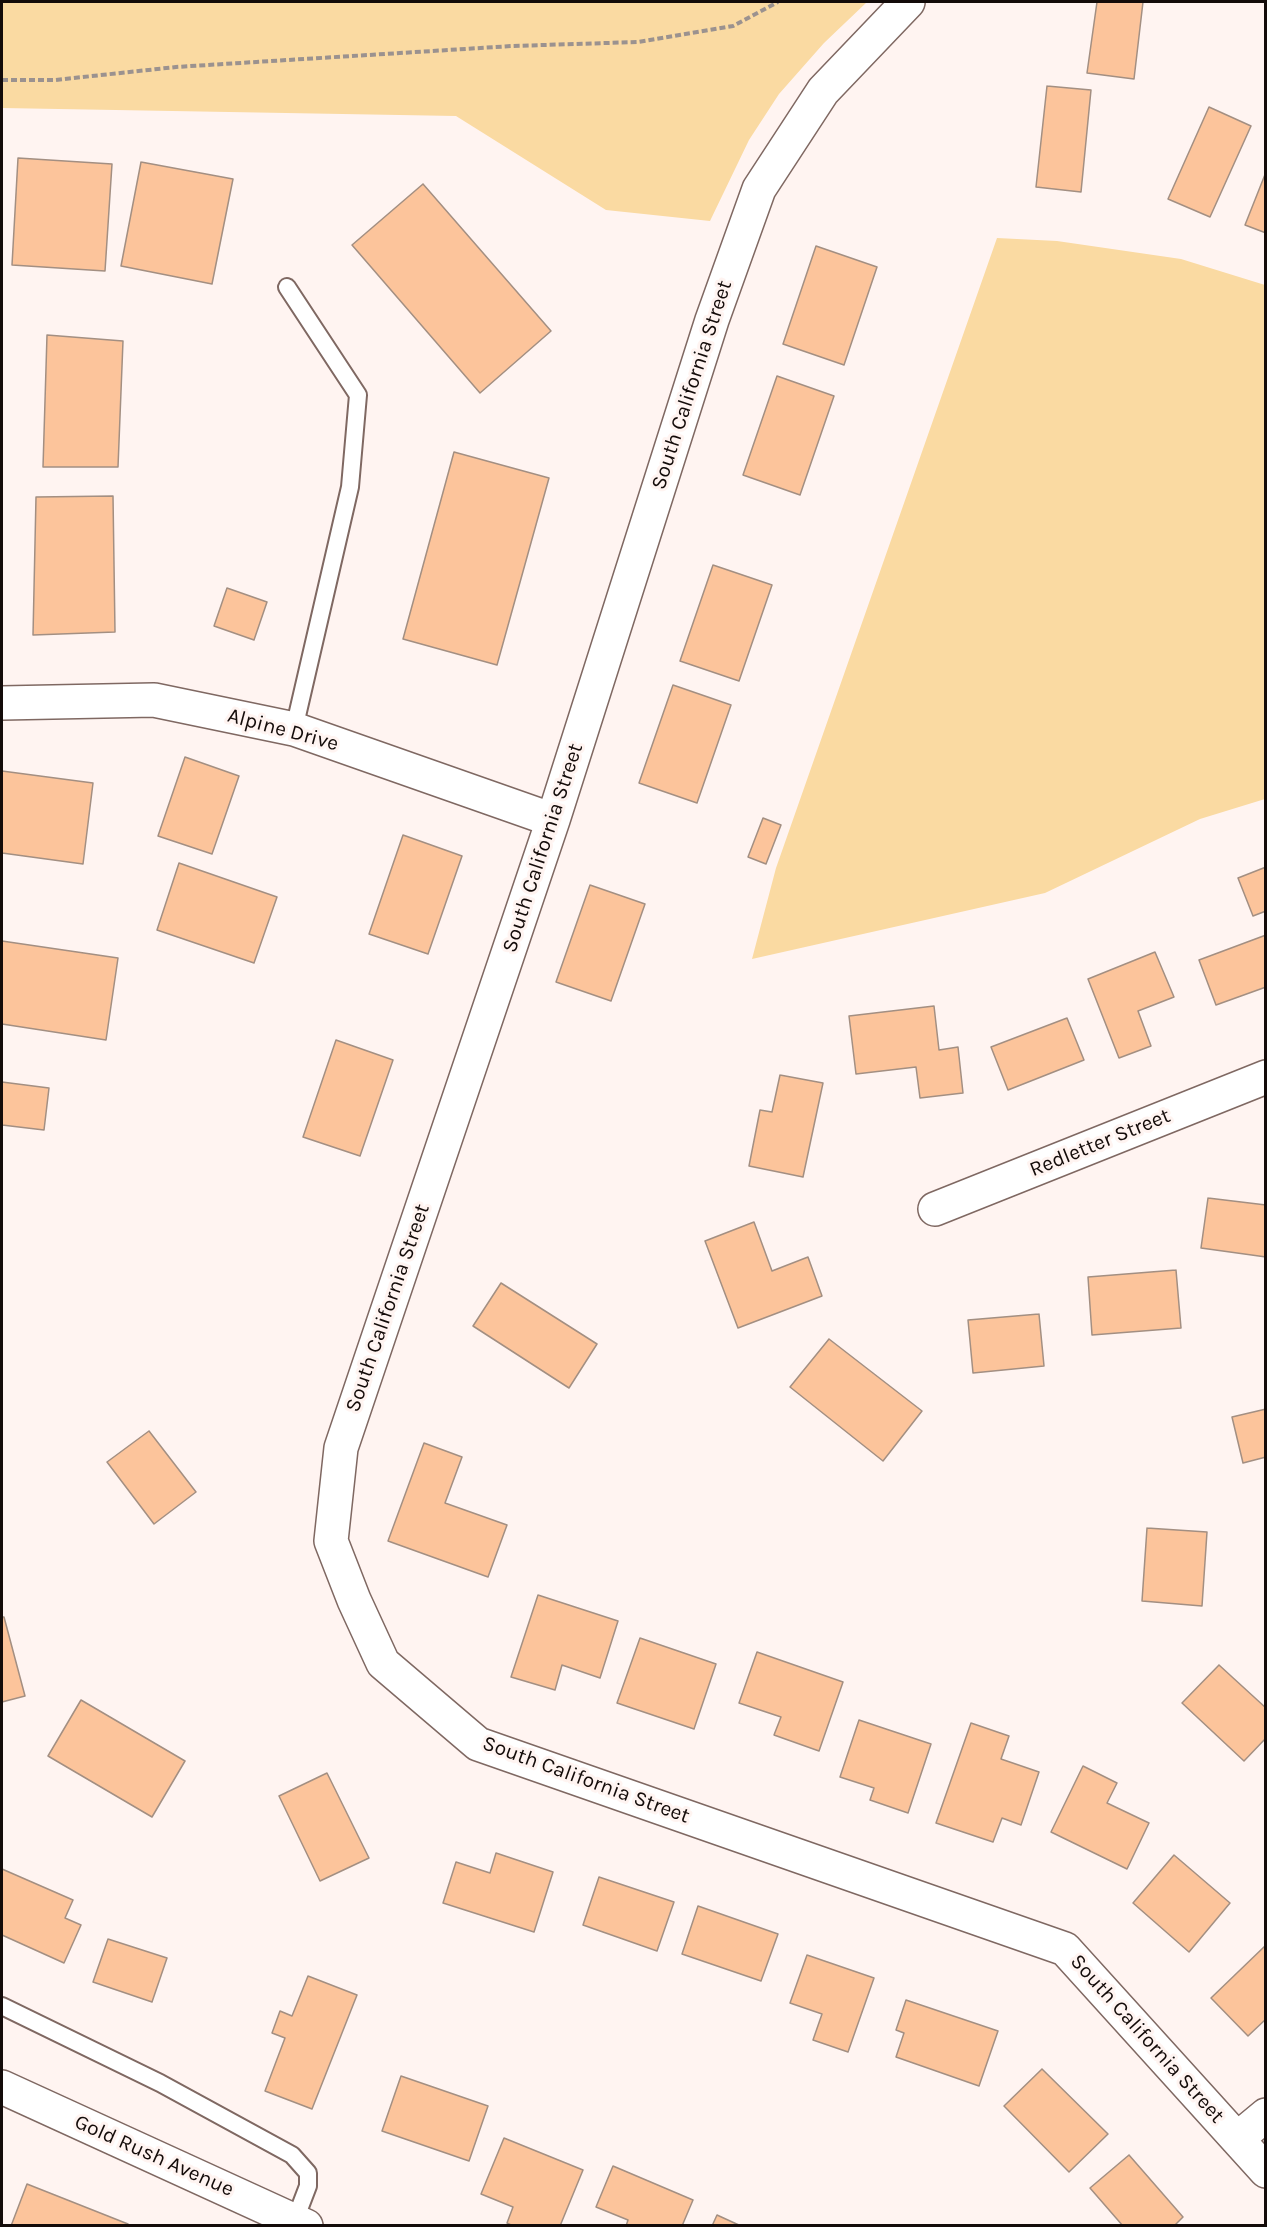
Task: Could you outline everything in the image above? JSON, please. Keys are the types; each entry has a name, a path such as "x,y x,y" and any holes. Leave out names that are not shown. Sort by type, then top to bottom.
{"street":[{"name":"South California Street","path":"908,2 823,91 759,189 712,320 553,820 341,1448 331,1541 354,1600 383,1663 478,1744 1065,1949 1266,2171"},
{"name":"Alpine Drive","path":"2,703 154,700 294,729 553,820"},
{"name":"Redletter Street","path":"935,1209 1266,1077"},
{"name":"Gold Rush Avenue","path":"2,2086 301,2223"},
{"path":"1237,2139 1266,2115"}],"lane":[{"path":"286,287 358,395 350,487 294,729"},
{"path":"2,2006 160,2083 292,2155 308,2173 308,2186 301,2223"}],"path":[{"path":"2,80 55,80 176,67 512,46 638,42 733,26 778,2"}],"shaded area":[{"path":"2,2 867,2 824,43 779,94 749,140 710,221 606,210 456,116 2,108"},
{"path":"997,238 1057,241 1181,259 1265,285 1265,799 1200,819 1045,893 752,959 776,868"}],"building":[{"path":"1097,2 1143,2 1134,79 1087,73"},
{"path":"1047,86 1091,90 1081,192 1036,187"},
{"path":"1209,107 1251,126 1210,217 1168,199"},
{"path":"18,158 112,164 105,271 12,265"},
{"path":"141,162 233,179 212,284 121,266"},
{"path":"1266,172 1266,233 1245,225"},
{"path":"423,184 551,331 480,393 352,245"},
{"path":"816,246 877,267 844,365 783,344"},
{"path":"47,335 123,341 118,467 43,467"},
{"path":"777,376 834,396 800,495 743,475"},
{"path":"454,452 549,478 497,665 403,639"},
{"path":"113,496 115,632 33,635 36,497"},
{"path":"713,565 772,585 739,681 680,661"},
{"path":"227,588 267,602 254,640 214,626"},
{"path":"673,685 731,705 697,803 639,783"},
{"path":"185,757 239,776 212,854 158,836"},
{"path":"2,771 93,783 83,864 2,853"},
{"path":"763,818 781,825 766,864 748,857"},
{"path":"403,835 462,856 428,954 369,934"},
{"path":"179,863 277,897 254,963 157,930"},
{"path":"1266,867 1266,911 1253,916 1238,878"},
{"path":"590,885 645,904 611,1001 556,982"},
{"path":"1266,935 1266,987 1216,1005 1199,960"},
{"path":"2,941 118,958 106,1040 2,1024"},
{"path":"1155,952 1174,997 1138,1011 1151,1046 1119,1058 1088,979"},
{"path":"934,1006 939,1050 958,1047 963,1093 920,1098 916,1067 856,1074 849,1016"},
{"path":"1067,1018 1084,1060 1008,1090 991,1047"},
{"path":"336,1040 393,1060 360,1156 303,1137"},
{"path":"780,1075 823,1083 803,1177 749,1166 760,1110 772,1112"},
{"path":"2,1082 49,1088 44,1130 2,1125"},
{"path":"1208,1198 1266,1205 1266,1257 1201,1248"},
{"path":"754,1222 772,1271 808,1257 822,1296 738,1328 705,1241"},
{"path":"1176,1270 1181,1328 1092,1335 1088,1277"},
{"path":"501,1283 597,1344 569,1388 473,1326"},
{"path":"1039,1314 1044,1366 973,1373 968,1320"},
{"path":"829,1339 922,1411 883,1461 790,1387"},
{"path":"1266,1409 1266,1457 1243,1463 1232,1417"},
{"path":"149,1431 196,1492 154,1524 107,1462"},
{"path":"424,1443 462,1457 445,1503 507,1525 488,1577 388,1541"},
{"path":"1147,1528 1207,1532 1202,1606 1142,1601"},
{"path":"538,1595 618,1621 600,1678 562,1665 555,1690 511,1677"},
{"path":"2,1617 4,1617 25,1696 2,1702"},
{"path":"640,1638 716,1664 694,1729 617,1703"},
{"path":"757,1652 843,1682 819,1751 774,1735 781,1717 739,1703"},
{"path":"1219,1665 1266,1708 1266,1738 1244,1761 1182,1703"},
{"path":"81,1700 185,1761 152,1817 48,1756"},
{"path":"859,1720 931,1744 908,1813 870,1800 874,1788 840,1777"},
{"path":"971,1723 1009,1736 1001,1759 1039,1772 1021,1825 1002,1818 993,1842 936,1823"},
{"path":"1083,1766 1117,1783 1107,1803 1149,1823 1127,1869 1051,1832"},
{"path":"327,1773 369,1858 320,1881 279,1796"},
{"path":"496,1853 553,1872 534,1932 443,1903 456,1862 490,1873"},
{"path":"1174,1855 1230,1903 1189,1952 1133,1903"},
{"path":"2,1869 73,1900 65,1918 81,1925 64,1963 2,1935"},
{"path":"599,1877 674,1902 657,1951 583,1925"},
{"path":"698,1906 778,1934 761,1981 682,1954"},
{"path":"108,1939 167,1958 152,2002 93,1982"},
{"path":"1266,1945 1266,2019 1248,2036 1211,1998"},
{"path":"807,1955 874,1978 848,2052 813,2040 822,2014 790,2003"},
{"path":"308,1976 357,1995 312,2109 265,2091 285,2038 272,2033 280,2011 292,2016"},
{"path":"906,2000 998,2031 979,2086 896,2057 904,2033 896,2030"},
{"path":"1042,2069 1108,2134 1069,2172 1004,2106"},
{"path":"401,2076 488,2106 469,2161 382,2131"},
{"path":"504,2138 583,2170 560,2226 513,2226 507,2223 513,2207 481,2194"},
{"path":"1129,2155 1183,2217 1174,2226 1123,2226 1090,2188"},
{"path":"613,2166 693,2200 682,2226 626,2226 628,2220 596,2207"},
{"path":"27,2184 128,2224 127,2226 11,2226"},
{"path":"717,2215 741,2226 712,2226"}]}
